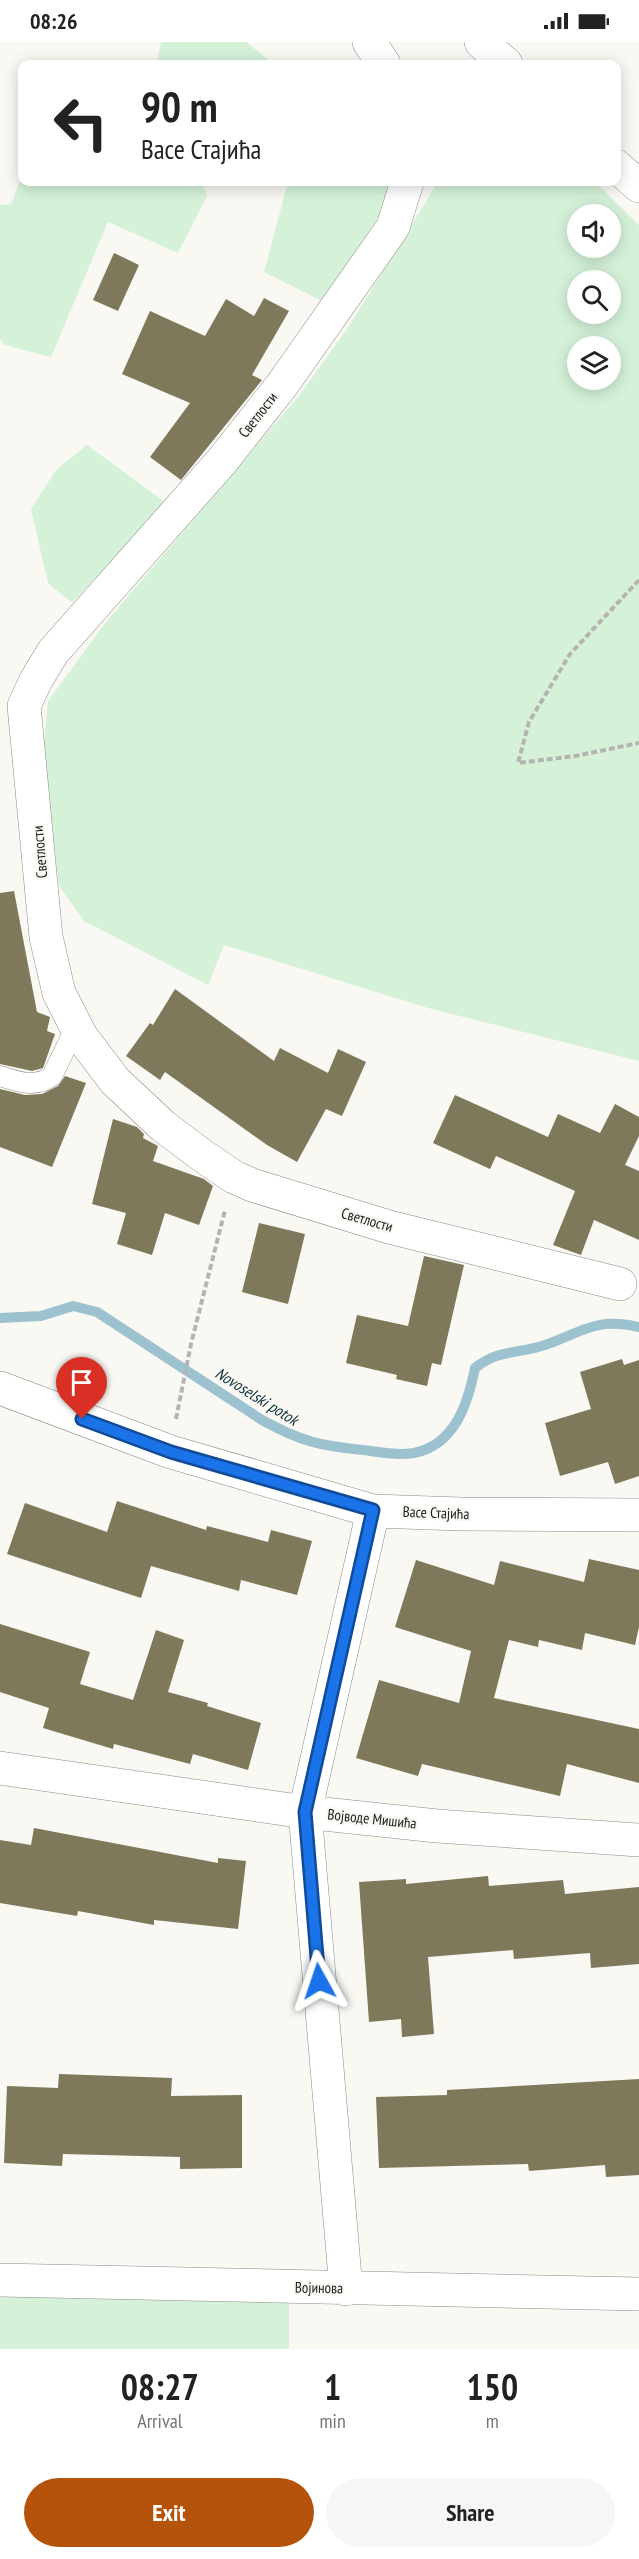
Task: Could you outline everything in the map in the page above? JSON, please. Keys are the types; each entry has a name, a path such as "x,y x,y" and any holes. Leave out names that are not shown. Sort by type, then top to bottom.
{"street":[{"path":"369,42 381,60"},
{"path":"481,42 501,60"},
{"path":"621,170 639,186"},
{"name":"Светлости","path":"406,186 393,227 282,384 222,461 53,652 36,680 12,699 33,776 46,937 59,993 76,1027 115,1081 163,1126 234,1177 389,1227 620,1284"},
{"name":"Васе Стајића","path":"0,1388 171,1452 373,1510 461,1514 639,1515"},
{"path":"346,2289 305,1812 373,1510"},
{"name":"Војводе Мишића","path":"0,1768 305,1812 437,1826 639,1840"},
{"name":"Војинова","path":"0,2280 639,2294"}],"lane":[{"path":"0,1076 24,1083 46,1081 52,1076 76,1027"}],"path":[{"path":"639,580 570,654 529,722 518,763 639,743"},
{"path":"180,1393 234,1177"}],"green space":[{"path":"161,42 246,42 269,60 158,60"},
{"path":"18,186 203,186 207,196 178,253 108,222 51,357 5,345 0,339 0,205 11,204"},
{"path":"287,186 390,186 384,209 322,301 264,272"},
{"path":"436,186 599,186 618,204 567,204 567,258 621,258 621,207 639,225 639,1061 428,1008 224,945 208,985 84,921 59,886 43,755 48,701 106,622 298,397 349,326"},
{"path":"87,445 166,503 72,603 48,583 31,509 56,470"},
{"path":"0,2295 289,2302 289,2349 0,2349"}],"building":[{"path":"114,253 139,265 118,311 93,300"},
{"path":"264,298 289,311 252,375 262,380 181,480 150,457 190,403 122,374 150,311 205,336 226,299 254,316"},
{"path":"14,891 37,1012 50,1017 47,1031 55,1034 43,1068 32,1071 0,1064 0,893"},
{"path":"175,989 274,1061 280,1048 328,1073 338,1049 366,1062 342,1116 326,1109 297,1162 267,1145 165,1072 160,1080 126,1056 150,1023 153,1025"},
{"path":"65,1076 86,1083 52,1167 0,1147 0,1089 25,1095 42,1094 58,1086"},
{"path":"455,1095 548,1137 558,1114 600,1133 615,1104 639,1117 639,1136 625,1165 639,1171 639,1240 594,1220 581,1255 553,1245 575,1191 496,1156 490,1169 433,1143"},
{"path":"113,1119 137,1127 144,1134 143,1138 158,1146 153,1161 204,1179 213,1186 199,1225 165,1213 152,1255 117,1244 126,1213 92,1204"},
{"path":"259,1223 305,1234 288,1304 242,1292"},
{"path":"424,1256 464,1265 441,1365 432,1363 427,1386 396,1379 397,1375 346,1363 357,1315 408,1326"},
{"path":"622,1359 624,1365 639,1360 639,1476 615,1484 608,1462 560,1476 545,1423 591,1409 580,1372"},
{"path":"117,1501 206,1530 207,1526 268,1542 271,1530 312,1541 297,1595 241,1580 239,1591 151,1566 141,1598 7,1554 25,1503 107,1532"},
{"path":"589,1559 639,1570 639,1627 635,1645 585,1633 582,1650 539,1640 538,1647 509,1640 494,1698 639,1729 639,1783 567,1764 560,1796 422,1764 418,1776 356,1758 379,1680 459,1703 471,1651 395,1627 416,1560 494,1585 500,1561 584,1582"},
{"path":"0,1624 90,1652 80,1684 133,1700 156,1630 184,1640 168,1692 208,1703 207,1706 261,1723 248,1770 193,1754 190,1764 114,1744 113,1749 43,1728 49,1708 0,1692"},
{"path":"34,1828 218,1863 218,1858 246,1861 238,1929 154,1920 154,1925 78,1911 77,1916 0,1903 0,1840 31,1845"},
{"path":"488,1876 489,1886 563,1880 565,1894 639,1887 639,1964 591,1968 590,1953 514,1959 513,1950 428,1957 434,2034 402,2037 401,2019 369,2022 359,1882 406,1879 406,1884"},
{"path":"59,2074 172,2078 171,2096 242,2095 242,2168 180,2169 180,2157 63,2154 62,2166 4,2163 7,2086 58,2088"},
{"path":"639,2079 639,2175 606,2177 605,2165 529,2171 528,2164 379,2168 376,2097 447,2095 447,2090"}],"waterway":[{"name":"Novoselski potok","path":"0,1318 41,1316 73,1306 97,1312 262,1420 288,1433 334,1447 402,1454 428,1448 449,1432 463,1408 475,1368 484,1362 501,1355 545,1345 590,1327 611,1324 639,1327"}],"route":[{"path":"82,1419 171,1452 373,1510 305,1812 319,1981"}]}
